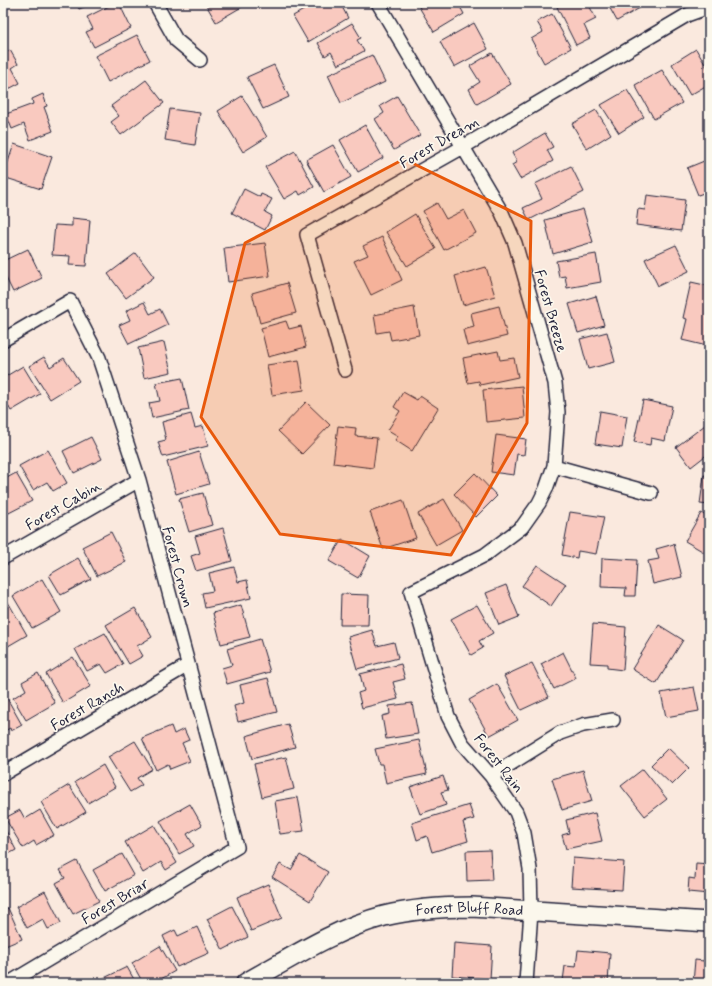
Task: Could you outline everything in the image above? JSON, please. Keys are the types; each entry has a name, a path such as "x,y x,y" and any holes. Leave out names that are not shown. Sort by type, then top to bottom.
{"street":[{"path":"155,3 176,40 200,60"},
{"name":"Forest Breeze","path":"378,3 502,213 515,243 555,383 558,412 554,466 542,496 522,527 485,555 411,592"},
{"name":"Forest Dream","path":"345,370 307,235 463,147 687,15 709,7"},
{"name":"Forest Crown","path":"3,340 70,301 99,358 139,480 237,847"},
{"path":"554,466 651,493"},
{"name":"Forest Cabin","path":"3,558 139,480"},
{"name":"Forest Rain","path":"411,592 448,716 462,743 491,776 516,812 524,833 530,869 531,911 526,983"},
{"name":"Forest Ranch","path":"3,774 188,665"},
{"path":"491,776 560,733 583,725 613,720"},
{"name":"Forest Briar","path":"9,983 237,847"},
{"name":"Forest Bluff Road","path":"246,983 329,937 356,925 384,916 413,910 443,907 709,922"}],"highlighted area":[{"path":"404,159 531,221 527,423 451,555 280,534 201,417 245,243"}],"building":[{"path":"76,3 94,3 79,9"},
{"path":"115,3 119,3 131,28 94,47 86,32 93,29 87,17"},
{"path":"205,3 243,3 245,5 216,22"},
{"path":"316,3 340,3 348,18 308,42 293,16"},
{"path":"425,3 458,3 464,14 434,32 419,7"},
{"path":"565,3 588,3 596,19 584,25 590,38 576,45 557,7"},
{"path":"607,3 643,3 645,5 617,21"},
{"path":"552,14 571,48 544,63 531,39 543,32 537,22"},
{"path":"352,23 361,38 357,40 364,51 338,65 331,52 325,56 318,43"},
{"path":"474,23 488,49 454,67 440,42"},
{"path":"137,35 150,60 108,82 95,56"},
{"path":"696,49 709,71 709,84 690,95 672,64"},
{"path":"10,50 18,64 12,68 20,83 3,92 3,54"},
{"path":"492,53 511,84 477,104 469,89 480,82 470,66"},
{"path":"372,55 385,82 341,103 328,75"},
{"path":"274,65 289,97 263,109 247,77"},
{"path":"662,70 682,103 654,119 635,85"},
{"path":"146,80 164,103 121,135 111,122 119,116 111,106"},
{"path":"627,90 644,117 619,133 601,105"},
{"path":"43,94 47,106 44,107 53,131 30,140 24,124 12,129 6,114 33,104 32,99"},
{"path":"242,96 267,137 243,152 218,111"},
{"path":"397,96 420,135 394,150 375,119 384,113 380,106"},
{"path":"170,109 200,113 195,145 165,140"},
{"path":"596,110 611,134 587,149 572,124"},
{"path":"365,125 383,158 358,172 340,140"},
{"path":"545,133 553,147 547,150 553,161 520,179 512,165 517,162 512,153"},
{"path":"14,144 52,157 41,189 3,177"},
{"path":"333,145 351,177 324,192 306,160"},
{"path":"295,151 314,187 300,195 298,191 284,199 265,167"},
{"path":"709,159 709,191 698,195 687,168"},
{"path":"571,166 584,192 529,220 523,208 542,199 535,184"},
{"path":"244,189 260,197 261,194 272,199 265,212 272,216 265,230 232,213"},
{"path":"647,195 685,200 681,231 636,225 638,209 645,210"},
{"path":"437,203 446,219 464,210 476,233 444,250 423,211"},
{"path":"3,208 7,215 3,218"},
{"path":"583,209 593,242 553,254 545,220"},
{"path":"415,214 436,249 407,266 386,232"},
{"path":"72,218 90,220 86,266 69,265 70,256 52,255 55,225 72,226"},
{"path":"382,237 402,280 371,295 354,261 368,255 363,246"},
{"path":"265,243 270,276 228,282 224,248"},
{"path":"676,245 689,271 658,286 645,259"},
{"path":"28,249 42,278 13,292 3,272 3,261"},
{"path":"136,253 154,277 126,298 108,274"},
{"path":"596,254 601,282 567,288 565,276 559,277 556,261"},
{"path":"486,267 495,296 463,305 455,276"},
{"path":"691,282 709,286 709,339 707,346 682,340 687,319 683,318"},
{"path":"287,283 296,313 260,323 252,293"},
{"path":"596,296 604,325 578,333 569,304"},
{"path":"144,302 150,314 160,309 168,325 129,344 119,325 130,320 126,311"},
{"path":"499,306 507,336 467,346 463,330 474,327 471,313"},
{"path":"414,307 419,335 391,340 389,331 377,333 374,315"},
{"path":"286,321 289,329 301,326 306,347 268,357 261,328"},
{"path":"607,332 615,362 588,369 580,339"},
{"path":"164,342 171,372 144,378 138,348"},
{"path":"498,351 500,360 514,358 518,377 480,385 479,381 468,383 463,358"},
{"path":"44,357 50,367 64,358 79,381 50,399 29,366"},
{"path":"299,360 304,390 272,395 267,365"},
{"path":"23,366 40,394 11,411 3,397 3,378"},
{"path":"182,378 189,410 152,418 149,403 160,401 156,383"},
{"path":"522,386 525,418 486,422 483,390"},
{"path":"403,392 417,400 420,396 438,408 412,451 395,440 398,436 388,430 400,411 394,407"},
{"path":"643,400 672,406 665,441 651,438 650,445 634,442"},
{"path":"306,402 330,425 302,454 278,431"},
{"path":"600,411 627,416 622,448 595,444"},
{"path":"191,414 195,428 203,426 208,446 163,457 158,442 166,440 162,422"},
{"path":"709,422 709,453 691,467 676,447"},
{"path":"338,426 356,428 355,436 377,438 373,468 333,463"},
{"path":"496,435 526,439 524,455 517,454 514,475 491,472"},
{"path":"91,437 102,459 74,473 63,451"},
{"path":"48,450 67,483 53,491 47,482 33,490 19,466"},
{"path":"199,452 209,484 176,494 167,462"},
{"path":"16,473 32,501 3,516 3,480"},
{"path":"475,473 497,496 476,517 454,494"},
{"path":"704,475 709,476 709,505 700,504"},
{"path":"203,493 212,525 189,532 179,499"},
{"path":"444,499 462,530 436,545 418,514"},
{"path":"403,500 416,538 383,549 370,512"},
{"path":"570,512 604,517 596,554 578,551 577,558 562,555"},
{"path":"701,513 709,517 709,555 685,541"},
{"path":"223,528 232,561 196,571 191,556 200,553 195,536"},
{"path":"111,532 126,562 97,576 82,547"},
{"path":"342,539 370,556 358,578 329,561"},
{"path":"674,544 682,577 653,584 648,561 659,559 656,549"},
{"path":"78,558 91,579 61,595 49,575"},
{"path":"602,558 637,560 635,596 625,596 626,588 601,587"},
{"path":"537,565 566,584 551,606 522,586"},
{"path":"234,567 238,582 247,580 251,598 205,608 202,593 213,591 209,573"},
{"path":"42,579 61,612 32,628 13,596"},
{"path":"506,585 519,617 499,625 486,593"},
{"path":"341,594 369,595 368,625 340,625"},
{"path":"8,602 27,635 3,649 3,605"},
{"path":"241,605 250,637 221,644 213,613"},
{"path":"477,605 493,633 479,641 483,648 471,655 451,619"},
{"path":"135,608 152,637 137,646 143,656 129,664 106,625"},
{"path":"593,624 626,627 623,670 607,668 607,664 590,663"},
{"path":"659,625 683,640 656,684 632,669"},
{"path":"372,630 377,646 394,642 398,658 357,669 348,637"},
{"path":"105,633 123,664 107,673 101,664 87,671 75,649"},
{"path":"260,639 270,672 227,684 222,668 232,665 227,649"},
{"path":"563,652 576,678 554,689 541,664"},
{"path":"73,657 91,686 63,703 46,674"},
{"path":"532,663 549,697 521,710 504,676"},
{"path":"401,664 405,679 393,682 398,699 362,708 358,693 364,691 360,674"},
{"path":"38,673 55,703 26,720 13,698 26,690 22,682"},
{"path":"268,678 277,712 238,722 234,706 244,703 240,685"},
{"path":"497,684 518,720 489,736 469,700"},
{"path":"694,687 699,711 666,717 661,693"},
{"path":"3,691 22,725 11,731 10,728 3,732"},
{"path":"412,703 418,734 386,739 382,716 390,714 389,706"},
{"path":"288,724 295,747 252,759 246,736"},
{"path":"171,726 174,734 184,729 189,740 182,743 190,761 170,769 168,764 156,770 142,738"},
{"path":"419,740 427,774 386,783 382,764 379,764 375,749"},
{"path":"135,741 152,769 137,778 142,785 130,792 108,757"},
{"path":"668,748 689,768 672,785 651,765"},
{"path":"286,757 294,789 262,797 254,764"},
{"path":"103,765 115,787 88,803 75,782"},
{"path":"643,769 667,799 645,816 621,786"},
{"path":"583,770 592,801 562,810 552,779"},
{"path":"443,776 448,790 441,792 446,805 420,814 410,787"},
{"path":"69,785 86,812 57,829 41,802"},
{"path":"298,797 304,831 280,834 275,801"},
{"path":"190,804 202,825 187,834 194,846 179,854 160,821"},
{"path":"469,805 474,819 463,822 468,841 432,852 427,836 417,840 412,823"},
{"path":"20,810 25,819 40,810 54,835 36,845 34,841 23,848 5,818"},
{"path":"595,813 602,841 566,849 562,835 569,833 566,820"},
{"path":"3,825 16,850 3,857"},
{"path":"154,825 177,863 166,870 161,862 143,873 125,842"},
{"path":"490,850 492,880 467,881 466,851"},
{"path":"122,854 134,875 105,891 93,870"},
{"path":"300,855 328,872 310,901 272,877 280,864 291,870"},
{"path":"573,858 624,862 622,890 571,887"},
{"path":"77,861 99,901 73,914 56,883 65,878 60,870"},
{"path":"696,863 709,864 709,894 688,892 689,878 695,879"},
{"path":"268,884 282,918 251,931 237,897"},
{"path":"45,891 61,923 48,929 43,919 27,928 16,907"},
{"path":"232,906 248,937 223,950 207,919"},
{"path":"8,908 22,939 3,947 3,910"},
{"path":"197,927 209,953 177,967 163,936 175,930 178,936"},
{"path":"454,943 492,946 490,979 452,976"},
{"path":"160,946 175,971 154,983 143,983 132,963"},
{"path":"578,950 610,953 608,983 563,981 565,966 576,967"},
{"path":"705,955 709,955 709,983 693,983 695,960 704,961"},
{"path":"127,967 136,983 99,983 98,981"}]}
